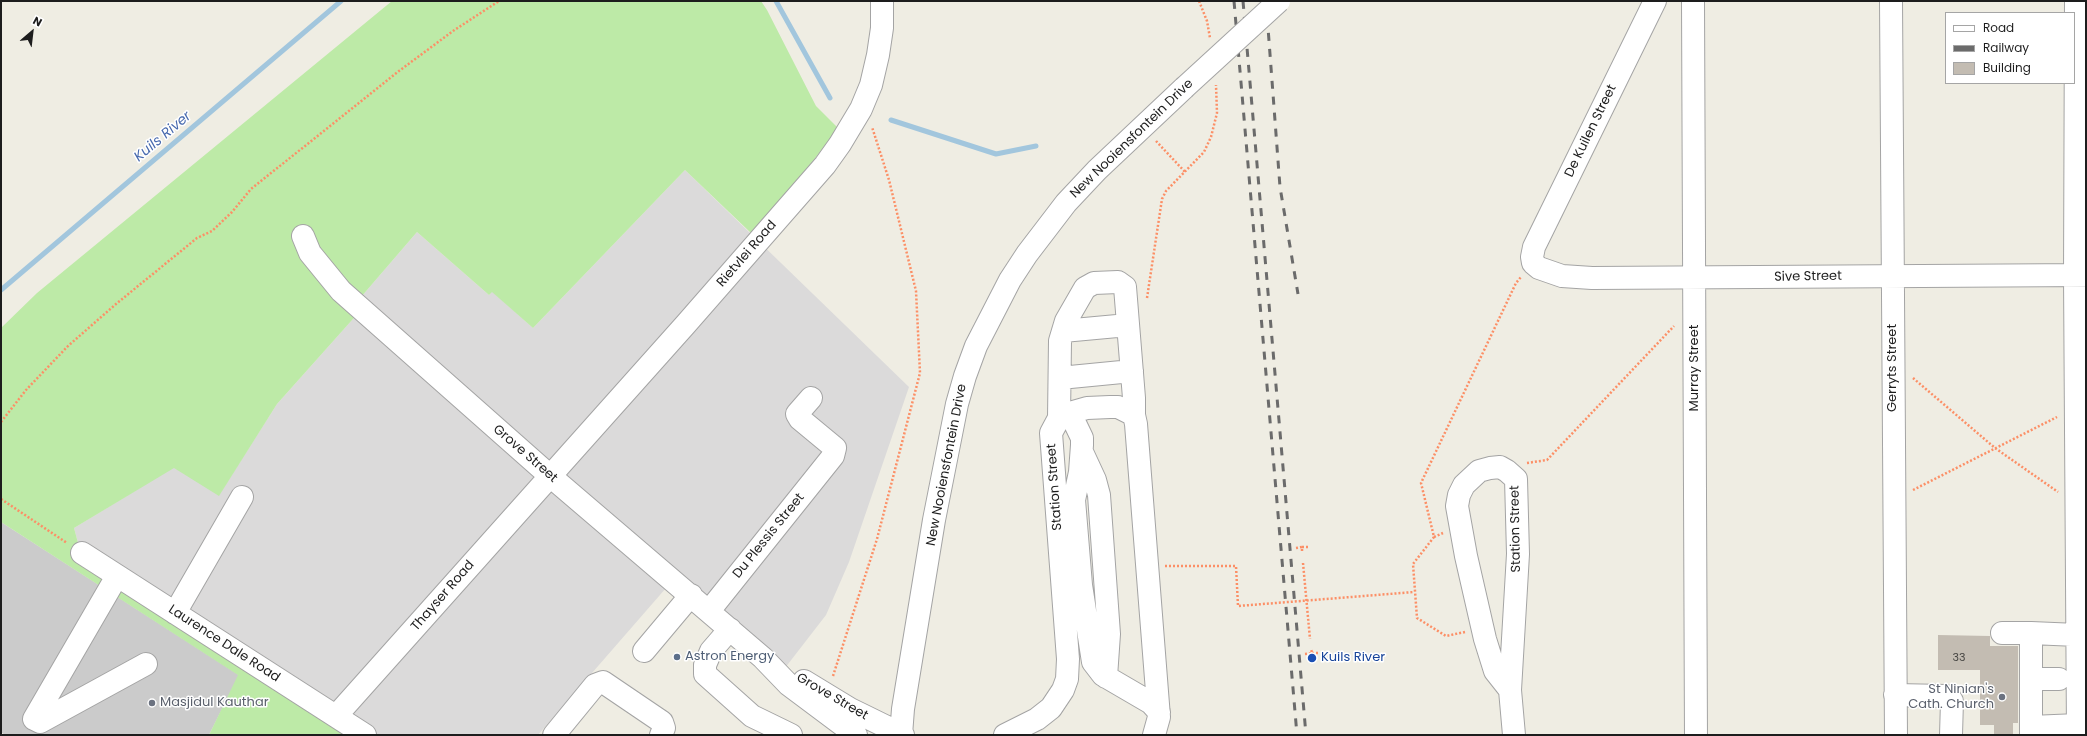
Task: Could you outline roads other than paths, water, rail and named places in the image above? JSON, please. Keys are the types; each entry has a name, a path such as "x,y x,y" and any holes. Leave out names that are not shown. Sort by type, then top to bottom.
{"street":[{"name":"Rietvlei Road","path":"549,475 686,324 840,144 861,109 870,85 878,55 882,28 882,1"},
{"name":"New Nooiensfontein Drive","path":"902,735 903,709 934,520 957,404 976,346 1010,280 1027,254 1066,203 1096,170 1279,1"},
{"name":"De Kuilen Street","path":"1534,263 1532,257 1534,247 1655,1"},
{"name":"Murray Street","path":"1693,1 1696,735"},
{"name":"Gerryts Street","path":"1891,1 1896,735"},
{"path":"2031,633 2031,731 2078,730 2076,413 2080,275 2076,1"},
{"name":"Grove Street","path":"303,236 310,253 341,291 549,475 763,658 789,685 856,735"},
{"name":"Sive Street","path":"1534,263 1548,272 1562,276 1695,278 2080,275"},
{"path":"1154,735 1159,712 1136,424 1134,415 1125,287 1118,282 1094,282 1084,288 1066,321 1060,341 1060,378 1065,416 1082,438 1082,452 1095,480 1099,495 1109,634 1106,677 1151,703 1159,712"},
{"path":"1063,330 1128,324"},
{"path":"1060,378 1132,371"},
{"name":"Du Plessis Street","path":"709,611 833,456 835,448 800,419 797,414 810,398"},
{"path":"1065,416 1087,408 1110,407 1118,407 1134,415"},
{"name":"Station Street","path":"1005,735 1037,719 1051,708 1063,690 1067,679 1068,659 1051,433 1065,416"},
{"name":"Station Street","path":"1510,690 1495,671 1485,639 1466,556 1457,506 1458,495 1464,485 1479,471 1500,467 1507,471 1516,480 1518,554 1510,690 1514,735"},
{"name":"Thayser Road","path":"336,716 549,475"},
{"path":"175,613 242,497"},
{"name":"Laurence Dale Road","path":"82,553 365,735"},
{"path":"117,576 34,719 40,722 146,664"},
{"path":"644,651 691,596"},
{"path":"730,629 711,651 705,665 705,674 752,716 792,735"},
{"path":"2002,632 2077,635"},
{"name":"Grove Street","path":"763,658 850,709 902,735"},
{"path":"2031,679 2059,679"},
{"path":"554,735 595,685 600,682 603,682 662,722 664,728 661,735"},
{"path":"1895,695 1946,696 1950,698 1952,701 1951,735"}],"waterway":[{"name":"Kuils River","path":"1,290 341,1"},
{"path":"776,1 830,98"},
{"path":"891,120 996,154 1036,146"}],"railway":[{"path":"1234,1 1297,735"},
{"path":"1243,1 1306,735"},
{"path":"1266,1 1280,187 1298,294"}],"place":[{"name":"Astron Energy","path":"677,657"},
{"name":"Kuils River","path":"1312,658"},
{"name":"St Ninian's Cath. Church","path":"2002,697"},
{"name":"Masjidul Kauthar","path":"152,703"}]}
